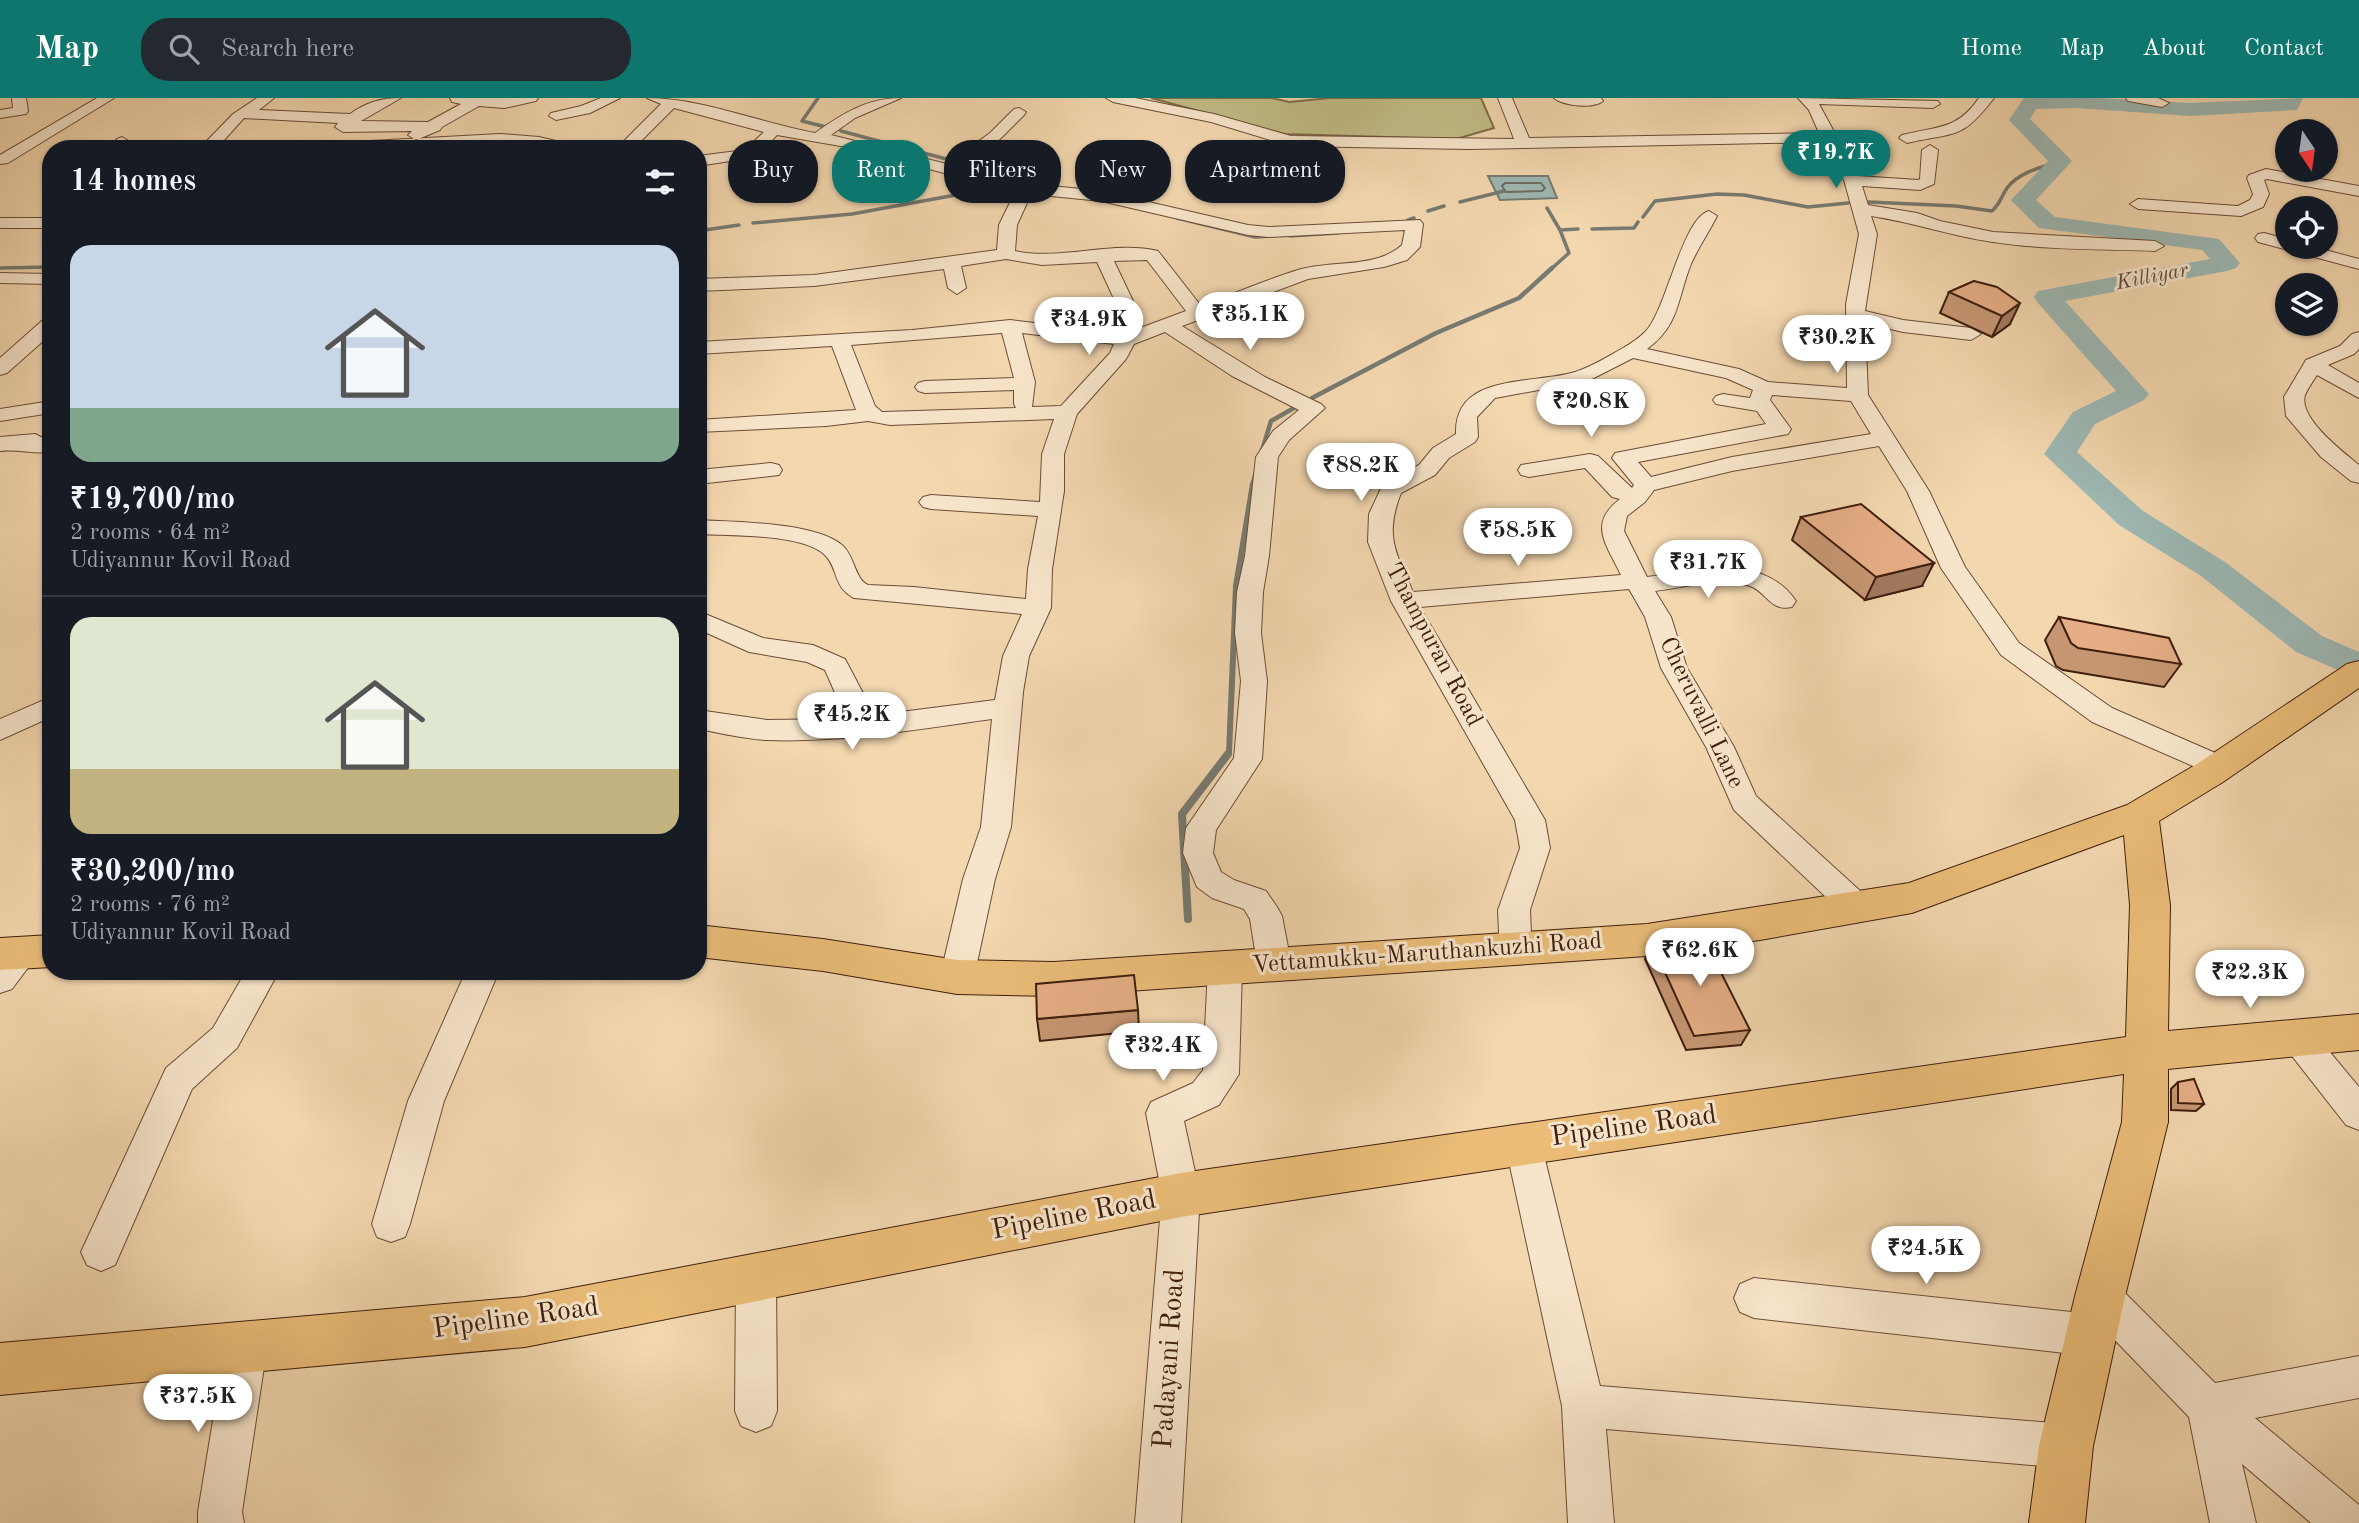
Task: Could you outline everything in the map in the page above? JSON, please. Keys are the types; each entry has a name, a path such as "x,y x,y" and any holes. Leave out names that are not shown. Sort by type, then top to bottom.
{"main road":[{"name":"Vettamukku-Maruthankuzhi Road","path":"707,942 823,955 957,976 1054,979 1647,940 1858,908 1924,894 2140,815 2219,766 2359,672"},
{"path":"2057,1523 2066,1446 2095,1316 2144,1122 2150,905 2140,815"},
{"name":"Pipeline Road","path":"0,1369 525,1322 1181,1195 2147,1052 2359,1032"}],"street":[{"path":"0,114 21,111 19,98"},
{"path":"1,159 107,98"},
{"path":"331,140 348,122 394,98"},
{"path":"450,98 504,104 531,98"},
{"path":"556,116 586,110 613,98"},
{"path":"654,98 774,130 820,136 944,168"},
{"path":"820,136 850,115 894,98"},
{"path":"1113,98 1214,118 1290,141 1401,144 1523,142 1608,134 1668,133 1768,140 1829,137"},
{"path":"1504,98 1523,142"},
{"path":"1561,98 1596,101"},
{"path":"1906,138 1950,131 1975,116 1987,98"},
{"path":"2133,98 2162,103"},
{"path":"268,99 244,114 465,129"},
{"path":"1805,99 1933,104"},
{"path":"1805,99 1815,108 1852,180 1868,234 1854,304 1858,396 1918,491 1953,568 2010,649 2102,715 2219,766"},
{"path":"410,140 427,127 477,100"},
{"path":"632,140 672,102"},
{"path":"1903,103 1915,116"},
{"path":"989,140 1019,112"},
{"path":"216,140 238,117"},
{"path":"621,130 641,130"},
{"path":"707,160 750,154 774,130"},
{"path":"1852,180 1920,185 1928,181 1930,150"},
{"path":"1,159 38,158"},
{"path":"2138,204 2241,211 2257,203 2261,194 2255,178 2266,174 2359,191"},
{"path":"707,347 838,340 912,327 1170,326 1197,313 1304,274 1384,262 1401,256 1411,247 1414,224 1294,232 1258,231 1101,196 1061,192"},
{"path":"1006,254 1008,225 1018,203"},
{"path":"1861,209 1917,218 1935,225 1993,237 2155,246"},
{"name":"Thampuran Road","path":"1509,950 1516,933 1514,910 1535,848 1530,820 1404,601 1380,542 1381,514 1391,489 1427,470 1441,453 1467,437 1466,416 1475,404 1489,393 1581,377 1630,352 1654,335 1677,290 1682,265 1709,215"},
{"path":"0,223 42,223"},
{"path":"2264,238 2275,241"},
{"path":"707,285 873,275 1006,254 1028,260 1046,261 1142,255 1157,258 1197,313"},
{"path":"957,976 979,879 996,827 1016,656 1038,608 1040,569 1051,510 1053,454 1067,412 1119,355 1124,301 1104,257"},
{"path":"2338,259 2359,264"},
{"path":"783,262 789,282"},
{"path":"951,262 957,288"},
{"path":"0,278 42,279"},
{"path":"1855,315 1903,326 1971,334"},
{"path":"26,320 42,321"},
{"path":"1010,326 1025,384 1024,413"},
{"path":"1170,326 1278,394 1314,408 1281,436 1267,457 1257,556 1250,592 1248,633 1254,681 1248,760 1201,828 1198,853 1208,879 1223,889 1255,900 1266,916 1274,963"},
{"path":"0,369 42,329"},
{"path":"838,340 871,414"},
{"path":"2355,348 2313,364 2294,397 2297,416 2329,452 2359,476"},
{"path":"1630,352 1732,373 1764,397 1780,429 1623,458 1642,491"},
{"path":"2313,364 2359,392"},
{"path":"925,387 1025,384"},
{"path":"1723,400 1858,396"},
{"path":"0,433 8,414 42,408"},
{"path":"707,426 826,420 871,414 890,419 1067,412"},
{"path":"1669,432 1687,446 1724,466"},
{"path":"1529,470 1590,461 1620,492 1642,491 1724,466 1885,438"},
{"path":"0,444 35,441 31,447 42,446"},
{"path":"707,476 771,470"},
{"name":"Cheruvalli Lane","path":"1642,491 1616,513 1612,531 1637,583 1658,617 1667,652 1687,692 1720,747 1744,802 1858,908"},
{"path":"931,502 1051,510"},
{"path":"707,528 805,537 830,546 840,557 846,578 852,587 863,593 914,595 1038,608"},
{"path":"1404,601 1720,575 1758,579 1783,601"},
{"path":"707,623 758,646 813,654 836,665 850,695 858,727"},
{"path":"707,720 765,730 858,727 1008,708"},
{"path":"0,730 42,710"},
{"name":"Padayani Road","path":"1158,1523 1181,1195 1164,1113 1206,1094 1221,1074 1225,968"},
{"path":"101,1252 179,1079 225,1038 258,980"},
{"path":"391,1224 426,1101 479,980"},
{"path":"2297,1038 2359,1114"},
{"path":"1523,1143 1583,1406 1591,1523"},
{"path":"755,1411 756,1278"},
{"path":"1754,1298 2095,1316 2208,1406 2345,1523"},
{"path":"221,1523 230,1431 246,1347"},
{"path":"2208,1406 2359,1377"},
{"path":"1583,1406 2066,1446"},
{"path":"2208,1406 2234,1523"}],"shaded area":[{"path":"1151,98 1272,98 1289,102 1330,98 1481,98 1494,128 1456,139 1285,134"}],"water":[{"path":"1488,176 1548,176 1557,198 1500,200"}],"building":[{"path":"1974,281 1997,287 2020,303 2002,316 1949,292"},
{"path":"1861,504 1934,563 1876,577 1801,517"},
{"path":"2059,617 2169,638 2181,664 2078,648 2071,643"},
{"path":"1704,939 1750,1030 1694,1036 1652,944"},
{"path":"1134,975 1138,1010 1037,1019 1036,984"},
{"path":"2194,1079 2204,1104 2178,1103 2178,1082"}],"waterway":[{"path":"818,98 802,121 826,127"},
{"name":"Killiyar","path":"2293,98 2290,106 2206,109 2156,109 2092,103 2029,103 2019,120 2061,161 2023,200 2048,223 2210,244 2227,263 2047,297 2134,394 2084,418 2060,454 2131,518 2213,569 2309,644 2359,667"},
{"path":"841,131 944,158"},
{"path":"1869,202 1956,206 1992,211 2012,182 2031,171 2061,161"},
{"path":"1460,202 1504,191"},
{"path":"1643,217 1655,201 1717,194 1744,195 1808,207 1848,203"},
{"path":"753,223 852,214 944,197"},
{"path":"1428,211 1444,206"},
{"path":"1547,208 1560,230"},
{"path":"1177,218 1255,237 1272,236"},
{"path":"1408,220 1414,218"},
{"path":"1592,229 1634,228 1638,222"},
{"path":"707,230 739,225"},
{"path":"1560,230 1578,229"},
{"path":"1550,270 1569,253 1560,230"},
{"path":"1290,236 1338,233"},
{"path":"0,268 42,267"},
{"path":"1312,398 1436,333 1519,298 1552,268"},
{"path":"1261,454 1271,421 1294,408"},
{"path":"1252,486 1256,472"},
{"path":"1227,756 1236,586 1253,484"},
{"path":"1188,919 1182,814 1228,754"}]}
